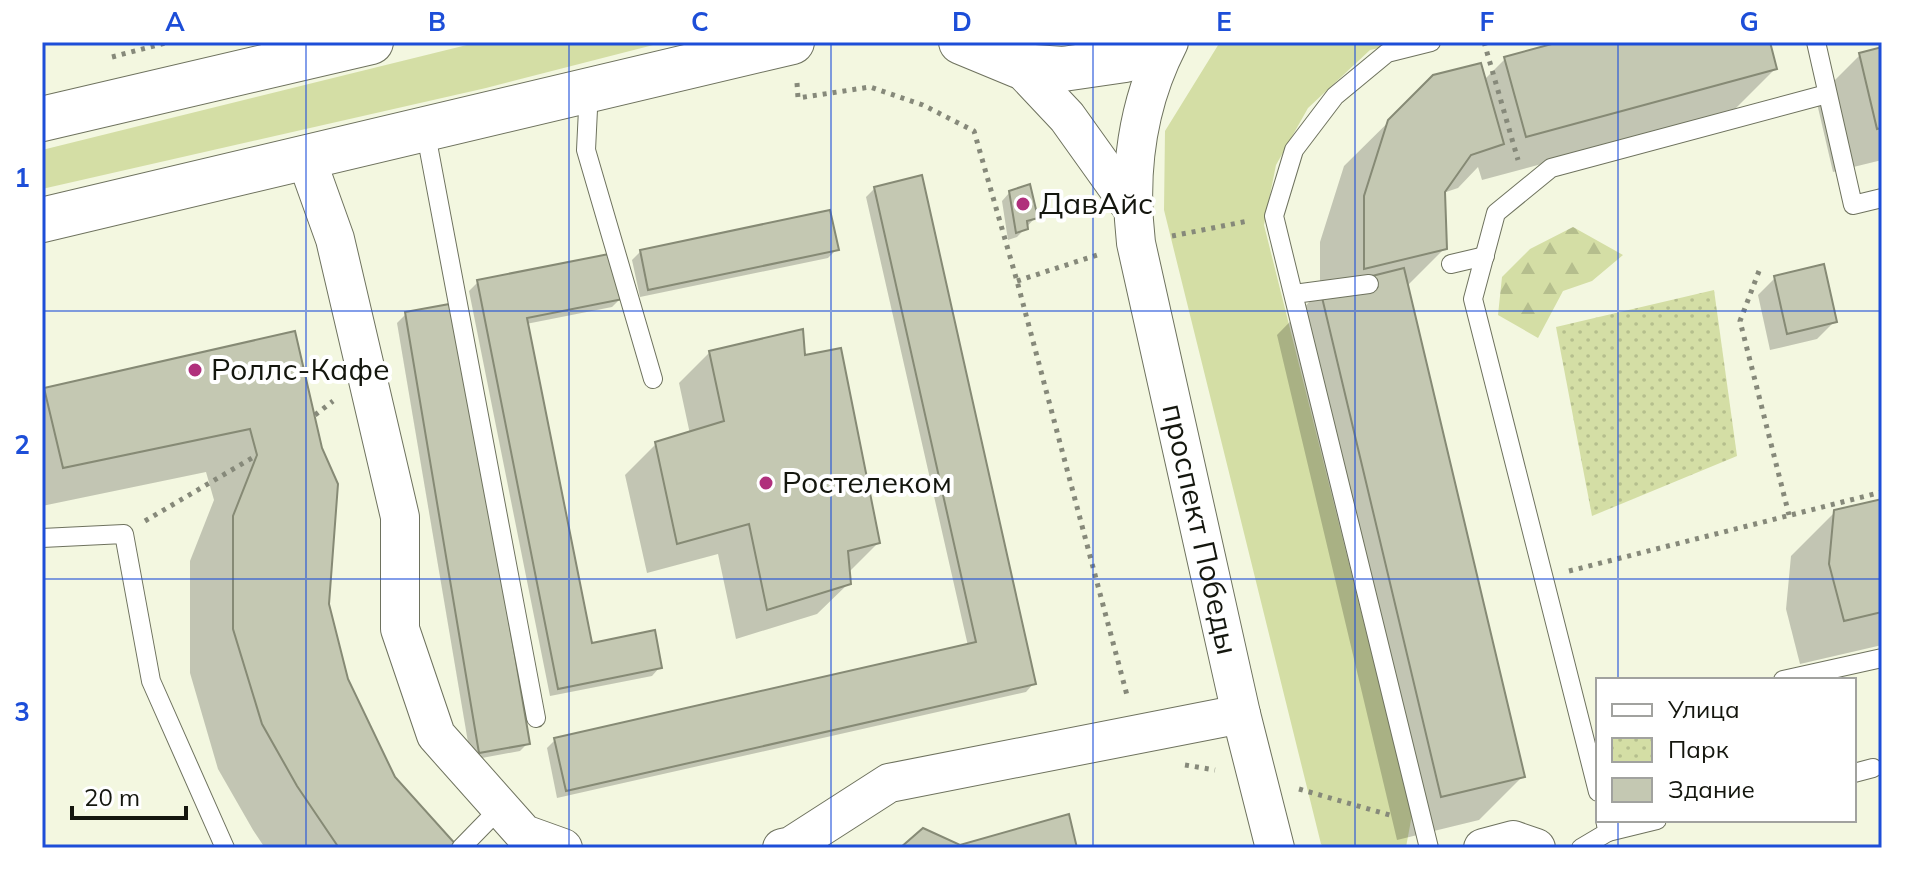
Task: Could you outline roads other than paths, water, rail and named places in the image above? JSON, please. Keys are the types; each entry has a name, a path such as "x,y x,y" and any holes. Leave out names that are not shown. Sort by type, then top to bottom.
{"street":[{"path":"42,119 371,42"},
{"path":"961,42 1019,66 1063,69 1125,60 1156,42"},
{"name":"проспект Победы","path":"1169,42 1152,74 1136,144 1132,208 1136,243 1241,714 1275,848"},
{"path":"42,220 589,89 794,56"},
{"path":"1019,66 1067,117 1132,208"},
{"path":"306,158 335,239 400,517 400,629 436,735 524,834 563,848"},
{"path":"782,848 791,846 889,783 1241,714"},
{"path":"1483,848 1513,840 1536,848"}],"lane":[{"path":"1429,848 1274,216 1294,150 1335,96 1387,53 1431,42"},
{"path":"1816,42 1853,205 1882,198"},
{"path":"589,89 586,150 653,379"},
{"path":"1596,776 1591,735 1542,577 1473,299 1496,213 1551,168 1827,94"},
{"path":"425,129 536,718"},
{"path":"1451,264 1485,256"},
{"path":"1294,294 1369,284"},
{"path":"42,538 124,534 151,681 225,848"},
{"path":"1792,678 1882,658"},
{"path":"1856,772 1873,768"},
{"path":"461,848 500,808"},
{"path":"1581,848 1607,826 1640,822"}],"place":[{"name":"ДавАйс","path":"1023,204"},
{"name":"Роллс-Кафе","path":"195,370"},
{"name":"Ростелеком","path":"766,483"}]}
